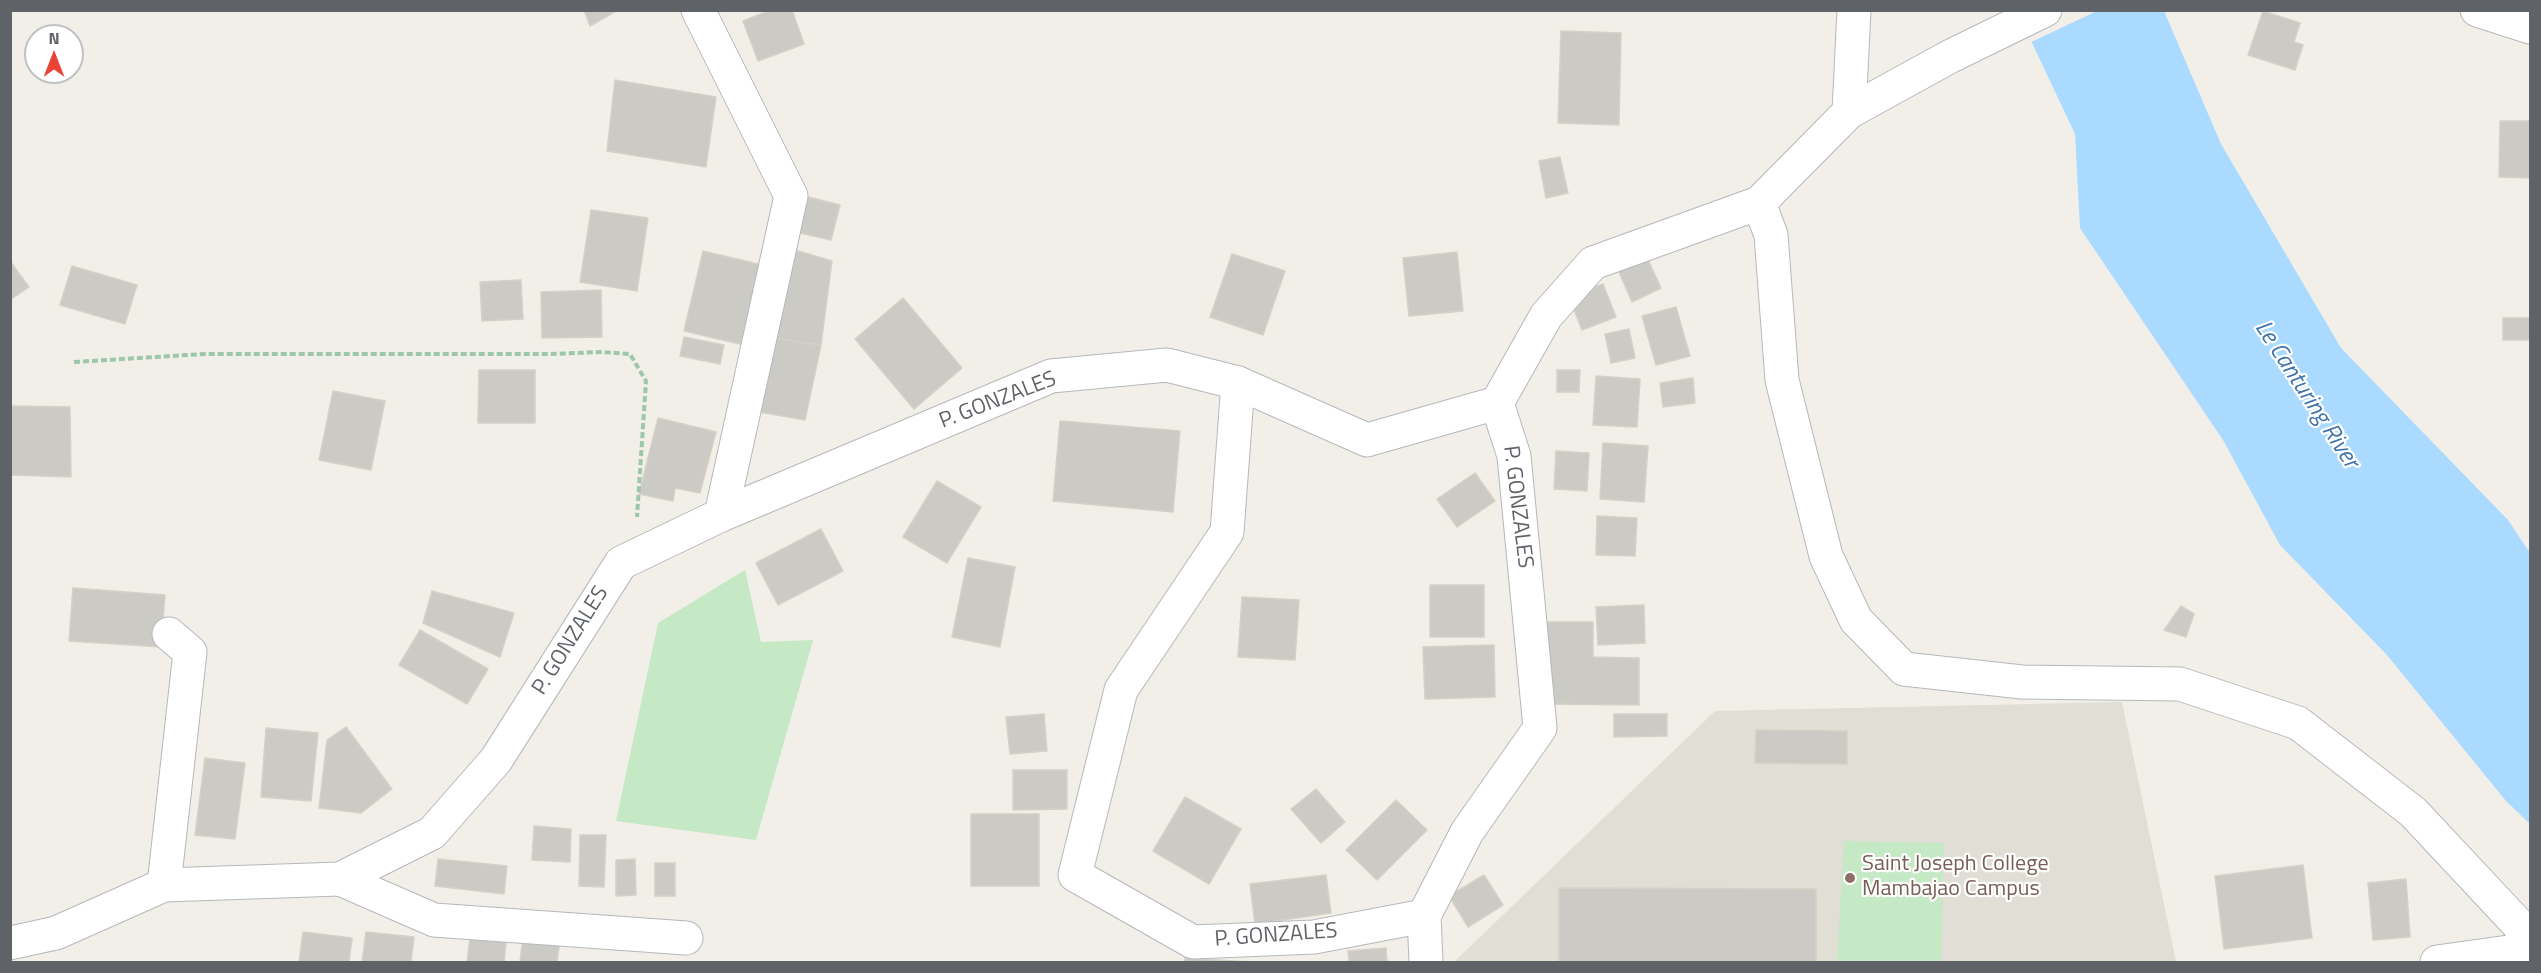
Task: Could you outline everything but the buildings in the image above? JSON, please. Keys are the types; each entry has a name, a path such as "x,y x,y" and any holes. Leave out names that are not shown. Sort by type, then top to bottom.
{"street":[{"path":"698,10 791,196 721,515"},
{"path":"1849,112 1854,10"},
{"path":"1497,404 1546,316 1593,263 1759,203 1849,112 1949,57 2045,10"},
{"path":"2477,10 2530,27"},
{"path":"1759,203 1771,235 1782,380 1826,556 1856,620 1904,669 2022,682 2180,684 2298,723 2414,812 2530,938"},
{"name":"P. GONZALES","path":"340,879 432,833 496,760 621,563 721,515 1052,376 1167,365 1238,383 1367,440 1497,404 1514,456 1540,728 1467,832 1424,916 1314,937 1193,942 1075,875 1122,690 1227,532 1238,383"},
{"path":"164,885 190,652 169,634"},
{"path":"10,943 56,933 164,885 340,879 434,920 686,938"},
{"path":"1424,916 1426,963"},
{"path":"2437,963 2530,949"}],"path":[{"path":"74,362 204,354 602,352 630,354 646,381 635,556"}],"shaded area":[{"name":"Saint Joseph College Mambajao Campus","path":"2122,702 2176,962 1454,962 1715,711"}],"green space":[{"path":"745,570 761,642 813,640 756,840 616,821 658,623"},
{"path":"1844,841 1944,843 1941,962 1837,962"}],"water":[{"name":"Le Canturing River","path":"2017,11 2164,11 2221,144 2341,348 2508,520 2530,553 2530,824 2506,801 2387,655 2280,545 2223,440 2080,228 2075,134"}],"pier":[{"path":"2014,10 2097,11 2029,43"}],"place":[{"name":"Saint Joseph College Mambajao Campus","path":"1850,878"}]}
